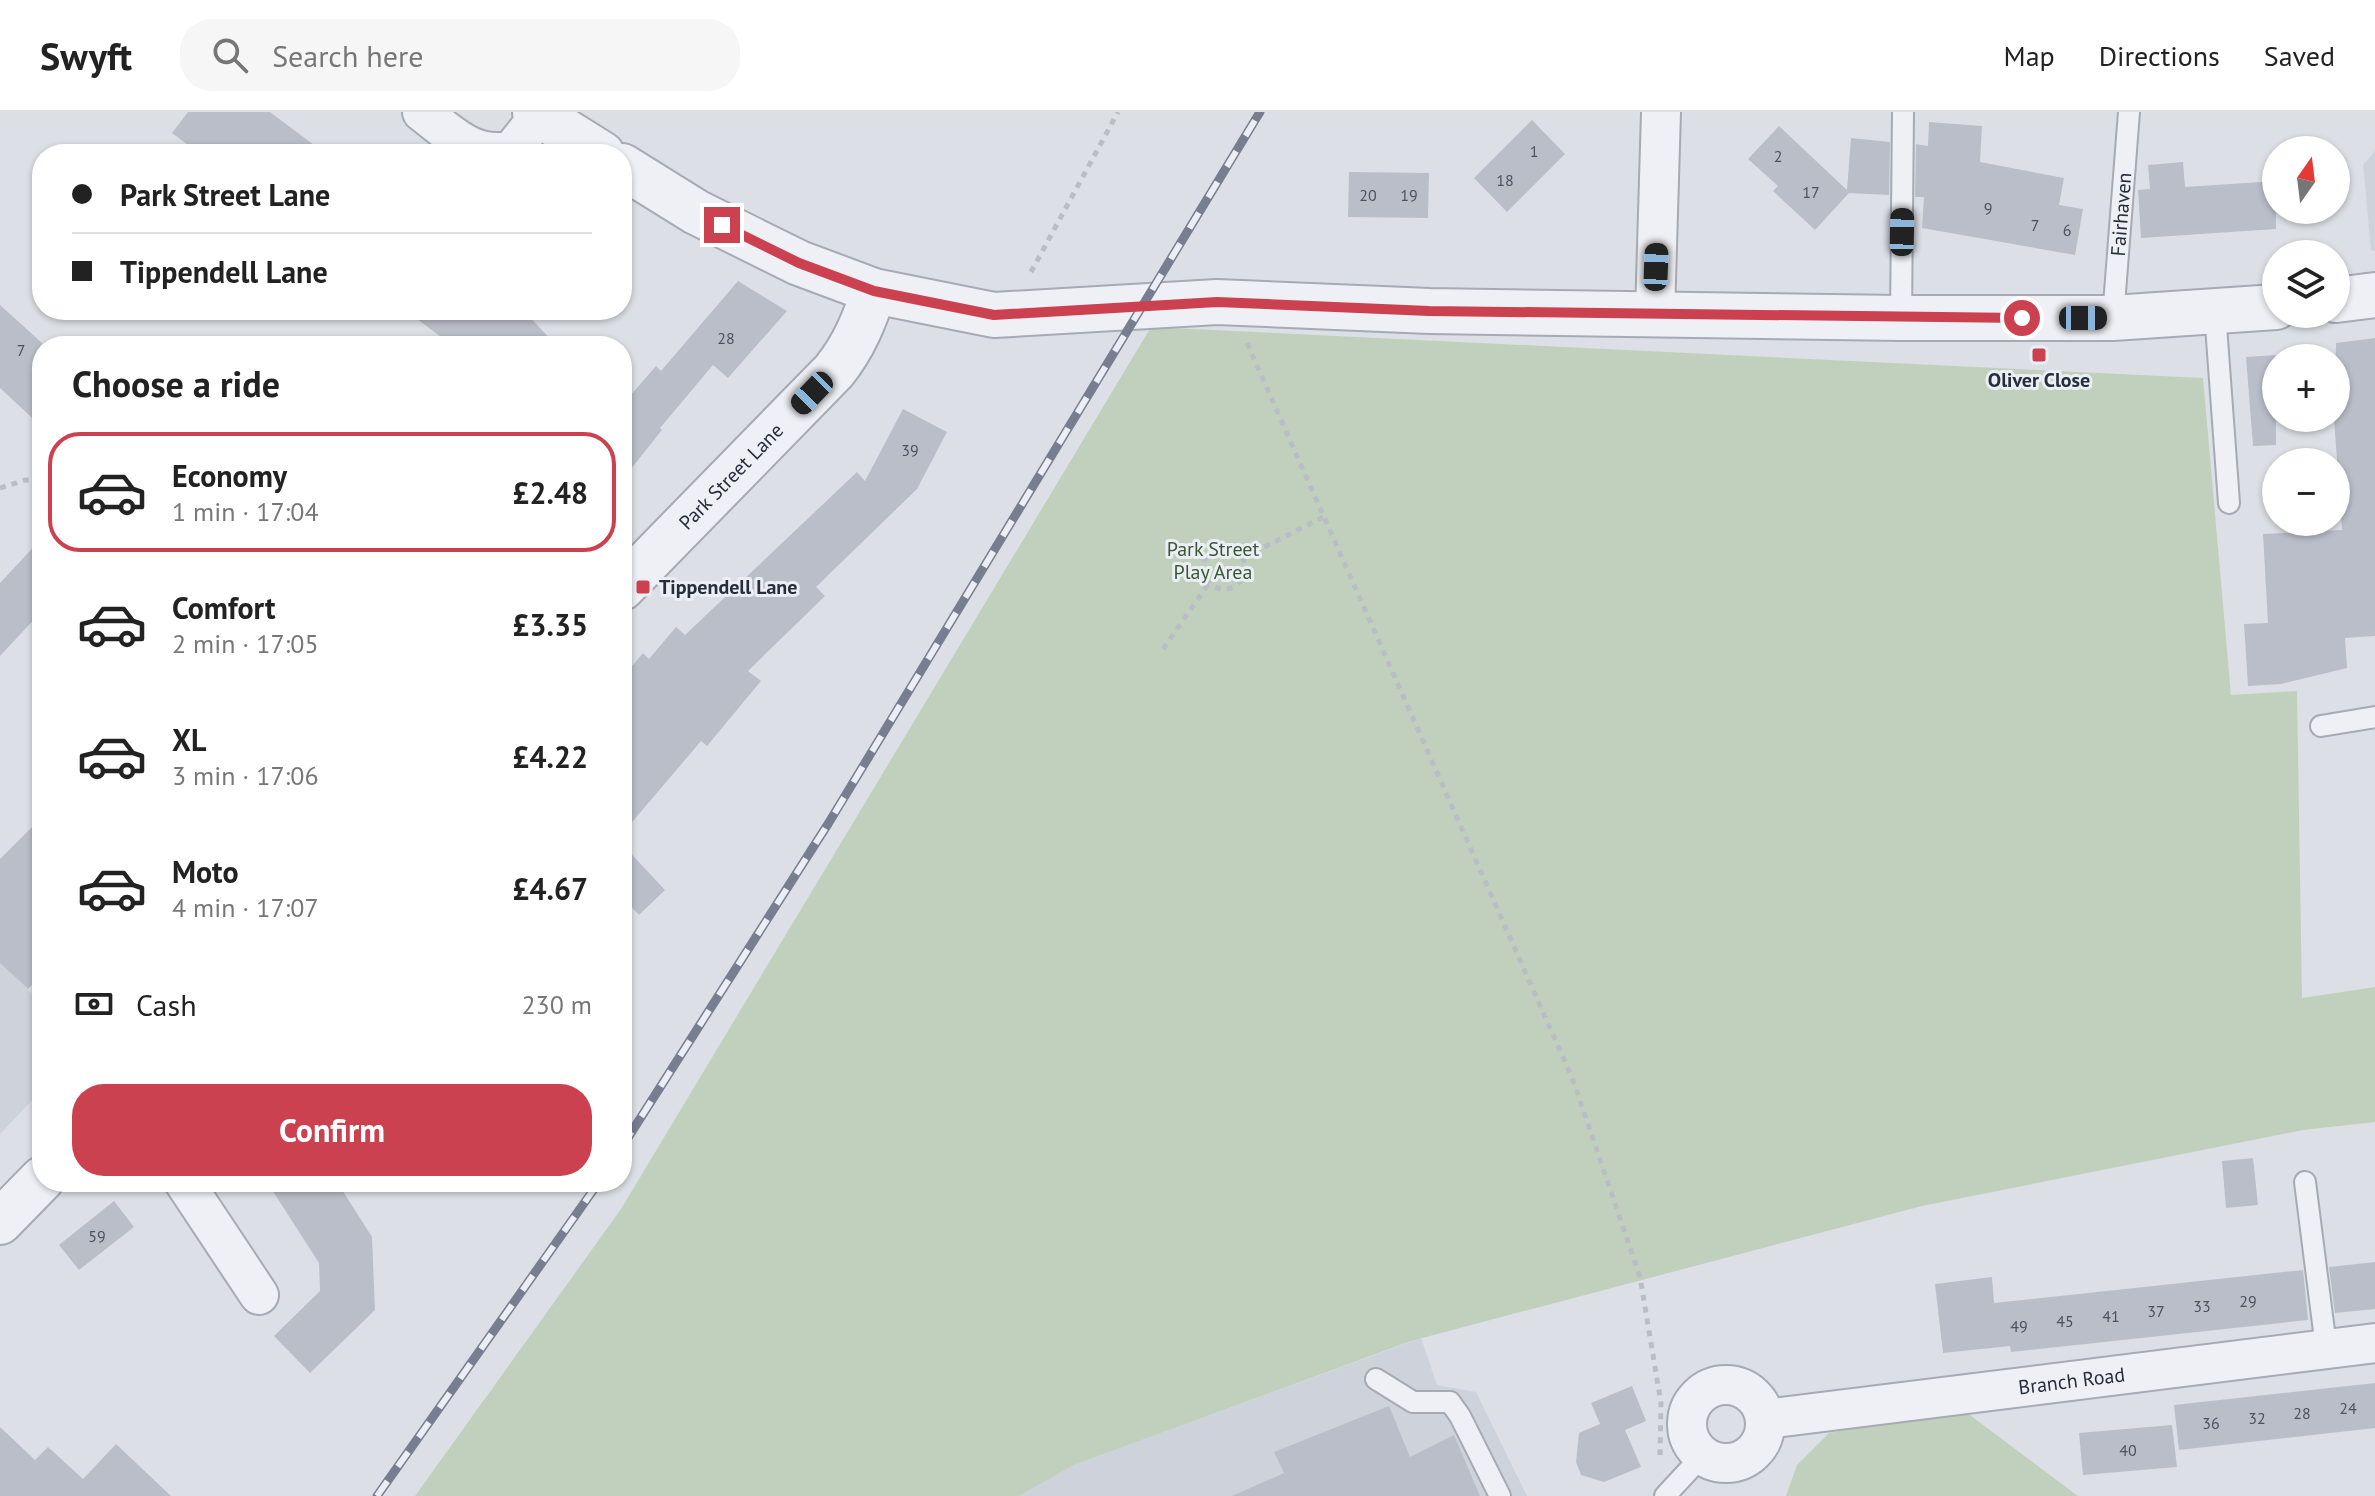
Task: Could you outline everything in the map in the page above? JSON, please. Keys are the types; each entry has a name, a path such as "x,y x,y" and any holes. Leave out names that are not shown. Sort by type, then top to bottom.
{"street":[{"path":"422,112 465,144"},
{"path":"1655,314 1661,112"},
{"path":"516,144 538,114 586,144"},
{"path":"632,172 696,212 799,263 874,291 1008,315 1217,302 1901,318 2113,318 2262,308"},
{"name":"Park Street Lane","path":"632,578 834,371 850,351 874,291"},
{"path":"2350,298 2375,295"},
{"path":"0,1222 32,1189"},
{"path":"191,1192 259,1295"},
{"name":"Branch Road","path":"1766,1419 2375,1343"},
{"path":"1721,1385 1737,1386 1751,1393 1761,1404 1766,1419 1765,1434 1758,1448 1746,1458 1732,1463 1716,1462 1702,1456 1692,1444 1687,1429 1695,1400 1707,1390 1721,1385"}],"lane":[{"path":"1901,318 1903,112"},
{"name":"Fairhaven","path":"2113,318 2129,112"},
{"path":"2215,312 2229,503"},
{"path":"2321,726 2375,717"},
{"path":"2305,1182 2326,1347"},
{"path":"1376,1379 1413,1402 1450,1402 1500,1496"},
{"path":"1665,1496 1702,1456"}],"path":[{"path":"1024,285 1118,112"},
{"path":"1245,331 1245,340 1573,1080 1640,1277 1661,1403 1660,1463"},
{"path":"0,488 32,480"},
{"path":"1243,558 1323,517"},
{"path":"1226,547 1243,558 1244,577 1237,585 1218,588 1209,583 1204,574 1208,554 1226,547"},
{"path":"1163,649 1209,583"}],"shaded area":[{"path":"2375,151 2375,251 2371,250 2363,165"},
{"path":"0,963 32,993 32,1100 0,1134"},
{"path":"1421,1338 1437,1385 1476,1392 1527,1496 1019,1496 1074,1465"}],"green space":[{"name":"Park Street Play Area","path":"1151,327 2203,378 2231,695 2297,691 2302,998 2375,987 2375,1122 2303,1130 1922,1206 1411,1341 1074,1465 1019,1496 415,1496 632,1191"},
{"path":"1962,1409 2078,1496 1786,1496 1797,1465 1829,1433"}],"building":[{"path":"188,112 270,112 313,144 187,144 172,133"},
{"path":"1532,120 1565,154 1507,212 1474,178"},
{"path":"1929,122 1982,126 1980,162 2064,178 2059,205 2083,209 2075,255 1922,228 1924,197 1915,197 1916,144 1928,146"},
{"path":"1779,126 1847,190 1851,138 1890,142 1889,195 1849,193 1815,230 1773,191 1778,186 1748,159"},
{"path":"2183,162 2185,187 2262,182 2262,224 2276,224 2276,229 2141,238 2138,190 2150,189 2148,165"},
{"path":"1349,172 1429,173 1428,218 1348,217"},
{"path":"738,281 787,311 728,378 713,365 660,428 662,430 632,468 632,394 656,366 661,371"},
{"path":"0,305 34,336 32,418 0,388"},
{"path":"418,320 532,320 548,336 440,336"},
{"path":"2375,338 2375,636 2345,638 2347,668 2281,684 2248,686 2244,624 2268,623 2263,536 2350,536 2350,448 2336,448 2335,432 2350,432 2350,344 2336,343"},
{"path":"2262,356 2262,432 2276,432 2276,445 2253,446 2246,357"},
{"path":"903,409 947,432 917,489 816,587 825,596 748,671 761,681 707,746 701,741 632,822 632,666 643,653 649,659 676,627 685,635 857,472 865,481"},
{"path":"32,549 32,622 0,656 0,583"},
{"path":"32,827 32,985 28,989 0,963 0,859"},
{"path":"632,855 665,890 639,915 632,908"},
{"path":"2253,1158 2258,1205 2226,1208 2222,1161"},
{"path":"273,1192 343,1192 372,1237 375,1310 310,1373 274,1336 320,1291 319,1263"},
{"path":"114,1201 134,1227 79,1270 59,1245"},
{"path":"2375,1262 2375,1309 2335,1313 2329,1267"},
{"path":"2303,1270 2308,1320 2011,1352 2010,1346 1943,1353 1935,1284 1992,1277 1994,1303"},
{"path":"2375,1383 2375,1428 2179,1450 2174,1405"},
{"path":"1632,1386 1646,1421 1625,1430 1641,1467 1604,1482 1581,1475 1576,1462 1579,1433 1600,1424 1591,1403"},
{"path":"1389,1406 1410,1457 1454,1435 1480,1496 1232,1496 1284,1473 1274,1452"},
{"path":"2172,1425 2177,1467 2083,1475 2079,1433"},
{"path":"0,1427 35,1460 48,1447 83,1479 116,1444 171,1496 0,1496"}],"railway":[{"path":"632,1131 828,824 1260,112"},
{"path":"377,1496 592,1192"}],"place":[{"name":"Oliver Close","path":"2039,355"},
{"name":"Tippendell Lane","path":"643,587"}],"route":[{"path":"722,225 799,263 874,291 994,315 1217,302 1429,311 2022,318"}]}
